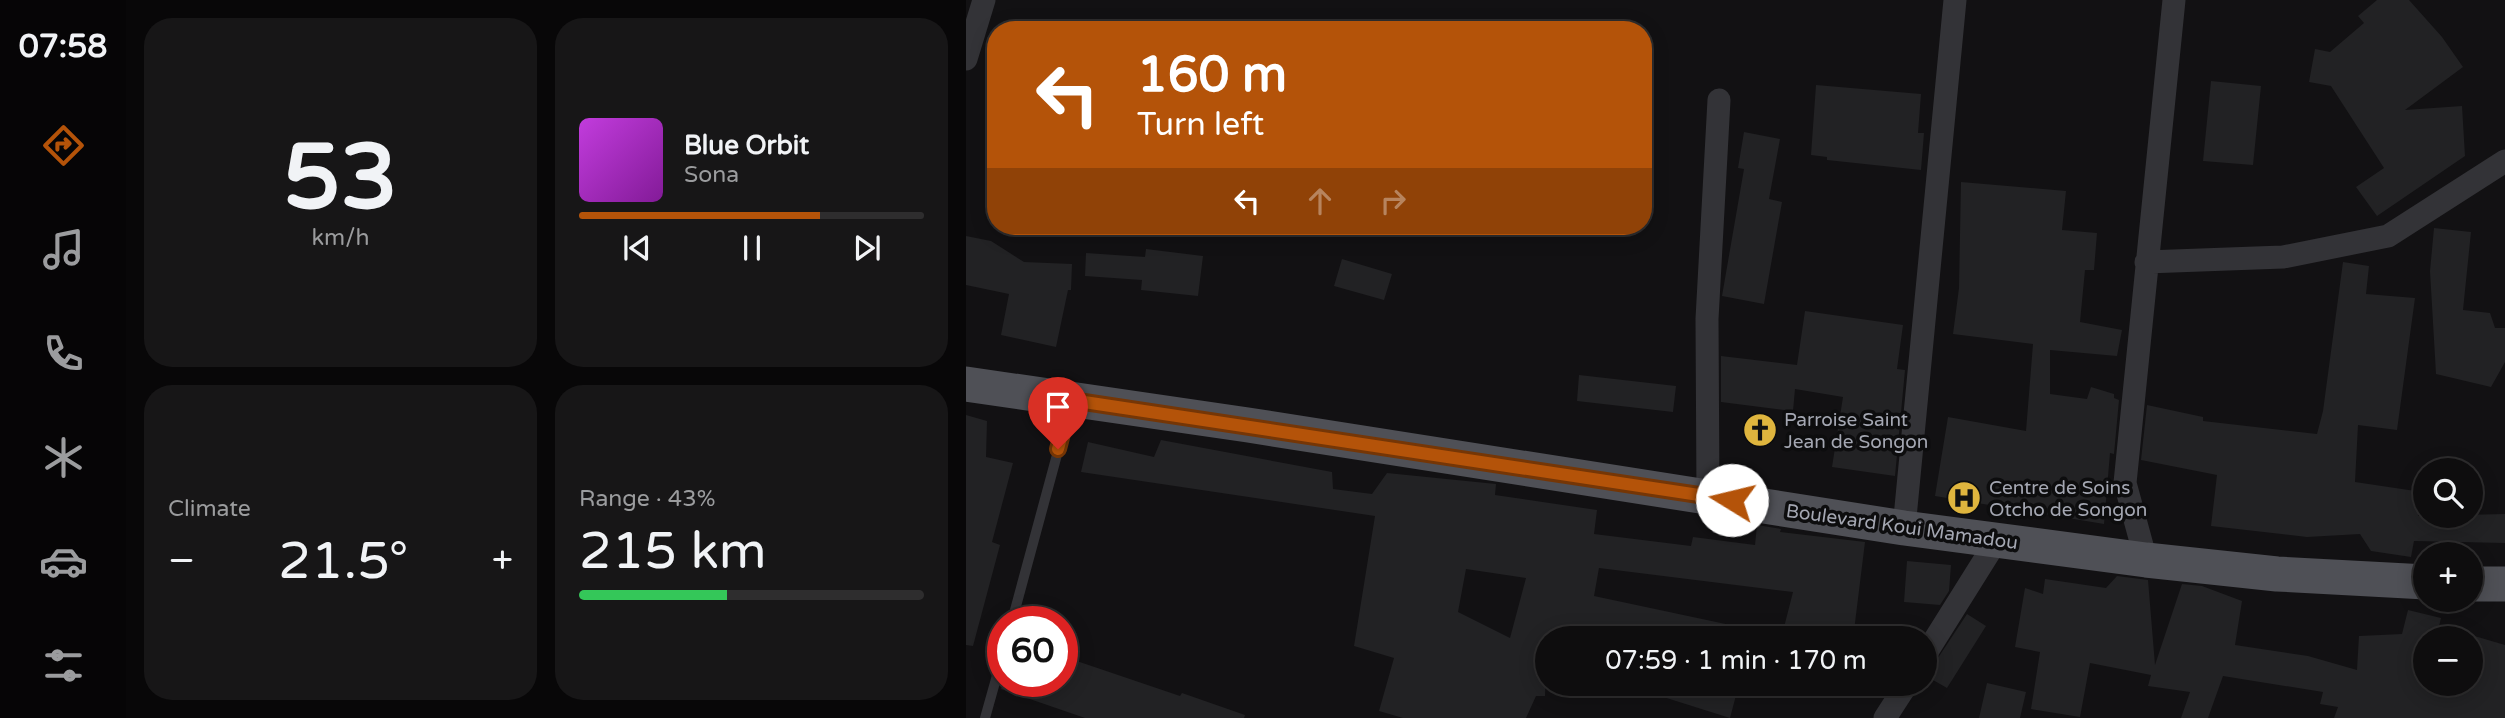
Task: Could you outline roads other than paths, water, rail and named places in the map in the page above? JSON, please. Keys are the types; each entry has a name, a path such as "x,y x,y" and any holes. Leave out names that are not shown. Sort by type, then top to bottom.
{"main road":[{"name":"Boulevard Koui Mamadou","path":"966,384 1904,528 2146,560 2277,573 2413,581"},
{"path":"2483,584 2505,584"}],"street":[{"path":"966,59 984,0"},
{"path":"1904,528 1955,0"},
{"path":"2146,560 2125,483 2174,0"},
{"path":"1708,496 1707,318 1719,100"},
{"path":"2146,262 2283,257 2388,236 2505,161"},
{"path":"1937,636 1997,540"},
{"path":"1885,718 1899,696"}],"lane":[{"path":"1016,606 1071,400"},
{"path":"985,718 991,697"}],"place":[{"name":"Parroise Saint Jean de Songon","path":"1760,430"},
{"name":"Centre de Soins Otcho de Songon","path":"1964,498"}]}
